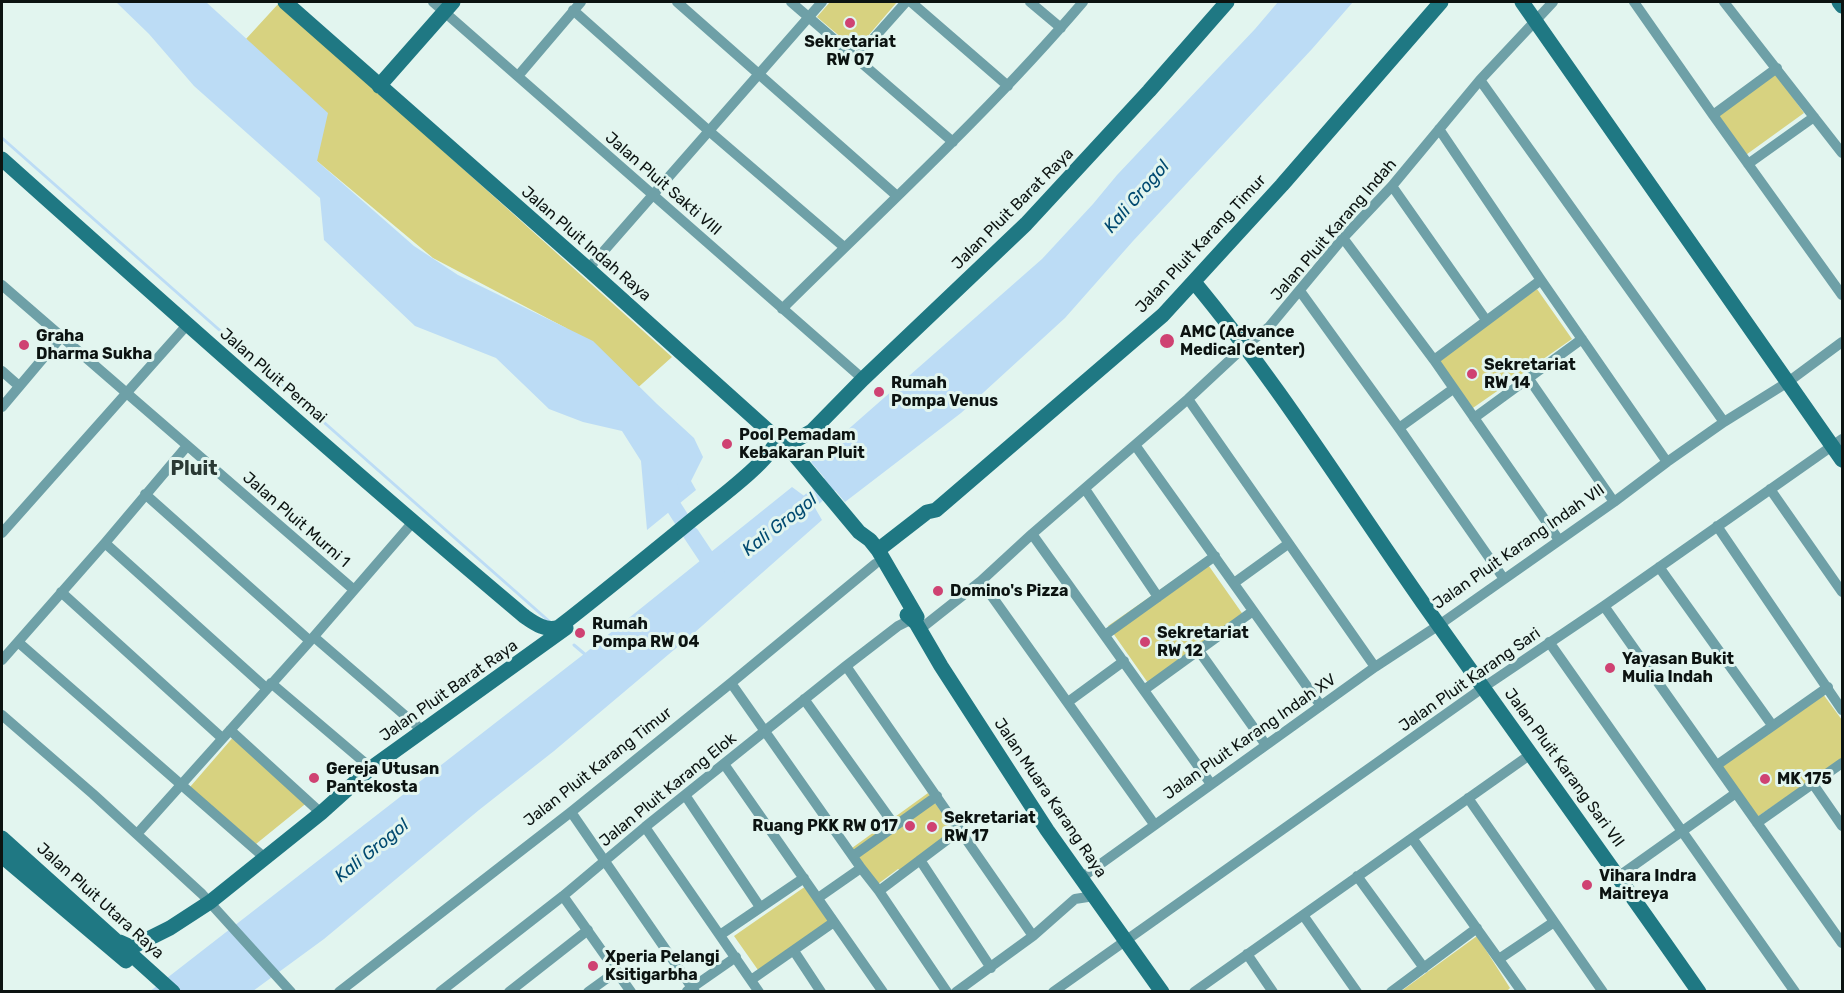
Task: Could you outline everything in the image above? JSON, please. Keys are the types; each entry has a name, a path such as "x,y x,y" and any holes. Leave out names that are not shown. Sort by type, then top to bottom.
{"street":[{"name":"Jalan Pluit Indah Raya","path":"285,2 588,269 791,452 855,528"},
{"path":"677,2 897,196"},
{"path":"791,2 954,142"},
{"path":"588,269 822,2"},
{"path":"856,58 906,2"},
{"path":"911,2 1008,86"},
{"path":"1030,2 1061,28"},
{"path":"782,309 954,142 1083,2"},
{"name":"Jalan Pluit Barat Raya","path":"524,616 544,627 554,629 559,627 757,472 791,452 863,379 1026,224 1149,92 1227,2"},
{"name":"Jalan Pluit Karang Timur","path":"339,992 571,813 731,683 879,557 927,512 936,510 1162,315 1282,185 1441,2"},
{"path":"1522,2 1788,382 1838,443 1842,460"},
{"name":"Jalan Pluit Karang Indah","path":"915,622 981,581 1269,327 1343,238 1392,186 1480,80 1553,2"},
{"path":"1634,2 1842,295"},
{"path":"1724,2 1842,153"},
{"path":"1839,2 1842,6"},
{"path":"379,86 443,5"},
{"name":"Jalan Pluit Sakti VIII","path":"443,5 518,76 863,379"},
{"path":"518,76 577,6 709,131 844,247"},
{"path":"1713,115 1777,68"},
{"path":"1480,80 1724,422"},
{"path":"1748,164 1814,117"},
{"path":"1439,129 1667,462"},
{"name":"Jalan Pluit Permai","path":"2,159 187,325 524,616"},
{"path":"1392,186 1486,320"},
{"path":"1343,238 1434,360 1559,540"},
{"path":"1434,360 1541,280"},
{"name":"Jalan Pluit Karang Indah VII","path":"1194,282 1245,346 1439,625 1667,462 1724,422 1788,382 1842,342"},
{"name":"Jalan Pluit Murni 1","path":"2,285 353,589"},
{"path":"1300,291 1504,579"},
{"path":"2,533 187,325"},
{"path":"2,407 61,337"},
{"path":"1474,418 1582,339"},
{"path":"2,371 19,386"},
{"path":"1529,379 1614,502"},
{"path":"1399,428 1453,389"},
{"path":"1188,399 1375,667"},
{"name":"Jalan Pluit Barat Raya","path":"791,452 798,439 812,431"},
{"name":"Jalan Pluit Barat Raya","path":"757,472 776,441 791,452"},
{"name":"Jalan Pluit Karang Sari","path":"1053,992 1484,687 1838,443"},
{"path":"1135,445 1321,706"},
{"path":"2,660 187,446"},
{"path":"1085,489 1158,597"},
{"path":"1770,489 1842,592"},
{"path":"144,495 423,731"},
{"name":"Jalan Pluit Barat Raya","path":"120,942 129,946 136,945 170,928 210,902 321,813 371,768 534,652 679,542 727,497"},
{"path":"137,834 312,639 413,522"},
{"path":"1717,526 1842,710"},
{"name":"Jalan Muara Karang Raya","path":"855,528 870,540 915,622 1047,830 1162,992"},
{"path":"1032,534 1211,784"},
{"path":"105,543 269,686 371,768"},
{"path":"1234,583 1288,544"},
{"path":"1105,635 1215,556"},
{"path":"1659,567 1772,725"},
{"path":"981,581 1154,824"},
{"path":"61,592 321,813"},
{"path":"1604,606 1842,943"},
{"path":"1144,690 1253,611"},
{"path":"524,616 536,643 534,652"},
{"name":"Jalan Pluit Karang Elok","path":"444,991 846,666 898,626 915,622"},
{"name":"Jalan Pluit Karang Indah XV","path":"1081,878 1375,667 1439,625"},
{"name":"Jalan Pluit Karang Sari VII","path":"1439,625 1699,992"},
{"path":"18,642 265,858"},
{"path":"1549,642 1795,992"},
{"path":"1199,651 1266,745"},
{"path":"1068,702 1124,662"},
{"path":"846,666 1033,936"},
{"path":"731,683 879,891 947,992"},
{"path":"1717,765 1828,687"},
{"path":"804,699 895,826"},
{"path":"2,715 210,902 289,989"},
{"path":"1194,992 1531,754"},
{"path":"1757,823 1842,763"},
{"path":"724,764 883,992"},
{"path":"1813,784 1842,826"},
{"path":"1619,876 1736,793"},
{"path":"685,795 760,907"},
{"path":"853,856 937,796"},
{"path":"1468,798 1603,992"},
{"path":"571,813 691,990 736,957"},
{"path":"645,827 759,992"},
{"path":"879,891 960,830"},
{"name":"Jalan Pluit Utara Raya","path":"2,838 120,942 159,981"},
{"path":"1412,838 1478,928 1518,990"},
{"name":"Jalan Pluit Utara Raya","path":"2,856 73,918 173,992"},
{"path":"920,860 991,968"},
{"path":"818,898 861,868"},
{"path":"1357,876 1424,968"},
{"path":"720,935 804,878"},
{"path":"563,896 631,992"},
{"path":"956,992 1033,936 1075,899 1094,896"},
{"path":"1303,915 1357,992"},
{"path":"752,980 834,922"},
{"path":"1499,959 1554,922"},
{"path":"170,928 145,956 159,981 181,992"},
{"path":"1390,992 1478,928"},
{"path":"509,992 588,930"},
{"path":"794,951 821,992"},
{"path":"1247,954 1273,992"},
{"path":"588,992 617,971"}],"shaded area":[{"path":"830,2 897,2 856,50 817,17"},
{"path":"279,3 672,357 633,392 566,328 433,258 317,161 246,39"},
{"path":"1773,70 1804,113 1743,157 1712,113"},
{"path":"1537,289 1572,339 1470,410 1435,359"},
{"path":"1204,559 1244,616 1148,683 1108,626"},
{"path":"1823,694 1842,720 1842,759 1757,817 1722,766"},
{"path":"235,735 309,801 256,844 190,787"},
{"path":"928,793 954,830 878,884 852,848"},
{"path":"806,886 832,922 758,970 734,936"},
{"path":"1477,936 1510,988 1506,992 1400,992"}],"water":[{"path":"116,2 206,2 328,113 317,161 414,246 458,275 593,341 694,438 703,457 691,481 696,490 647,530 641,461 622,431 583,422 549,409 496,358 415,326 324,240 320,198 194,86 149,34"},
{"path":"1278,2 1353,2 1065,318 961,413 845,502 811,462 1042,259"},
{"path":"792,487 811,501 822,520 694,633 554,751 324,939 253,991 149,992 584,654"}],"waterway":[{"path":"2,138 550,622"},
{"name":"Kali Grogol","path":"793,515 847,470"},
{"path":"671,489 670,501 684,523"},
{"path":"691,534 717,573"},
{"path":"574,645 587,656"}],"place":[{"name":"Sekretariat RW 07","path":"850,23"},
{"name":"AMC (Advance Medical Center)","path":"1167,341"},
{"name":"Graha Dharma Sukha","path":"24,345"},
{"name":"Sekretariat RW 14","path":"1472,374"},
{"name":"Rumah Pompa Venus","path":"879,392"},
{"name":"Pool Pemadam Kebakaran Pluit","path":"727,444"},
{"name":"Domino's Pizza","path":"938,591"},
{"name":"Rumah Pompa RW 04","path":"580,633"},
{"name":"Sekretariat RW 12","path":"1145,642"},
{"name":"Yayasan Bukit Mulia Indah","path":"1610,668"},
{"name":"Gereja Utusan Pantekosta","path":"314,778"},
{"name":"MK 175","path":"1765,779"},
{"name":"Ruang PKK RW 017","path":"910,826"},
{"name":"Sekretariat RW 17","path":"932,827"},
{"name":"Vihara Indra Maitreya","path":"1587,885"},
{"name":"Xperia Pelangi Ksitigarbha","path":"593,966"}],"district":[{"name":"Pluit","path":"194,469"}]}
